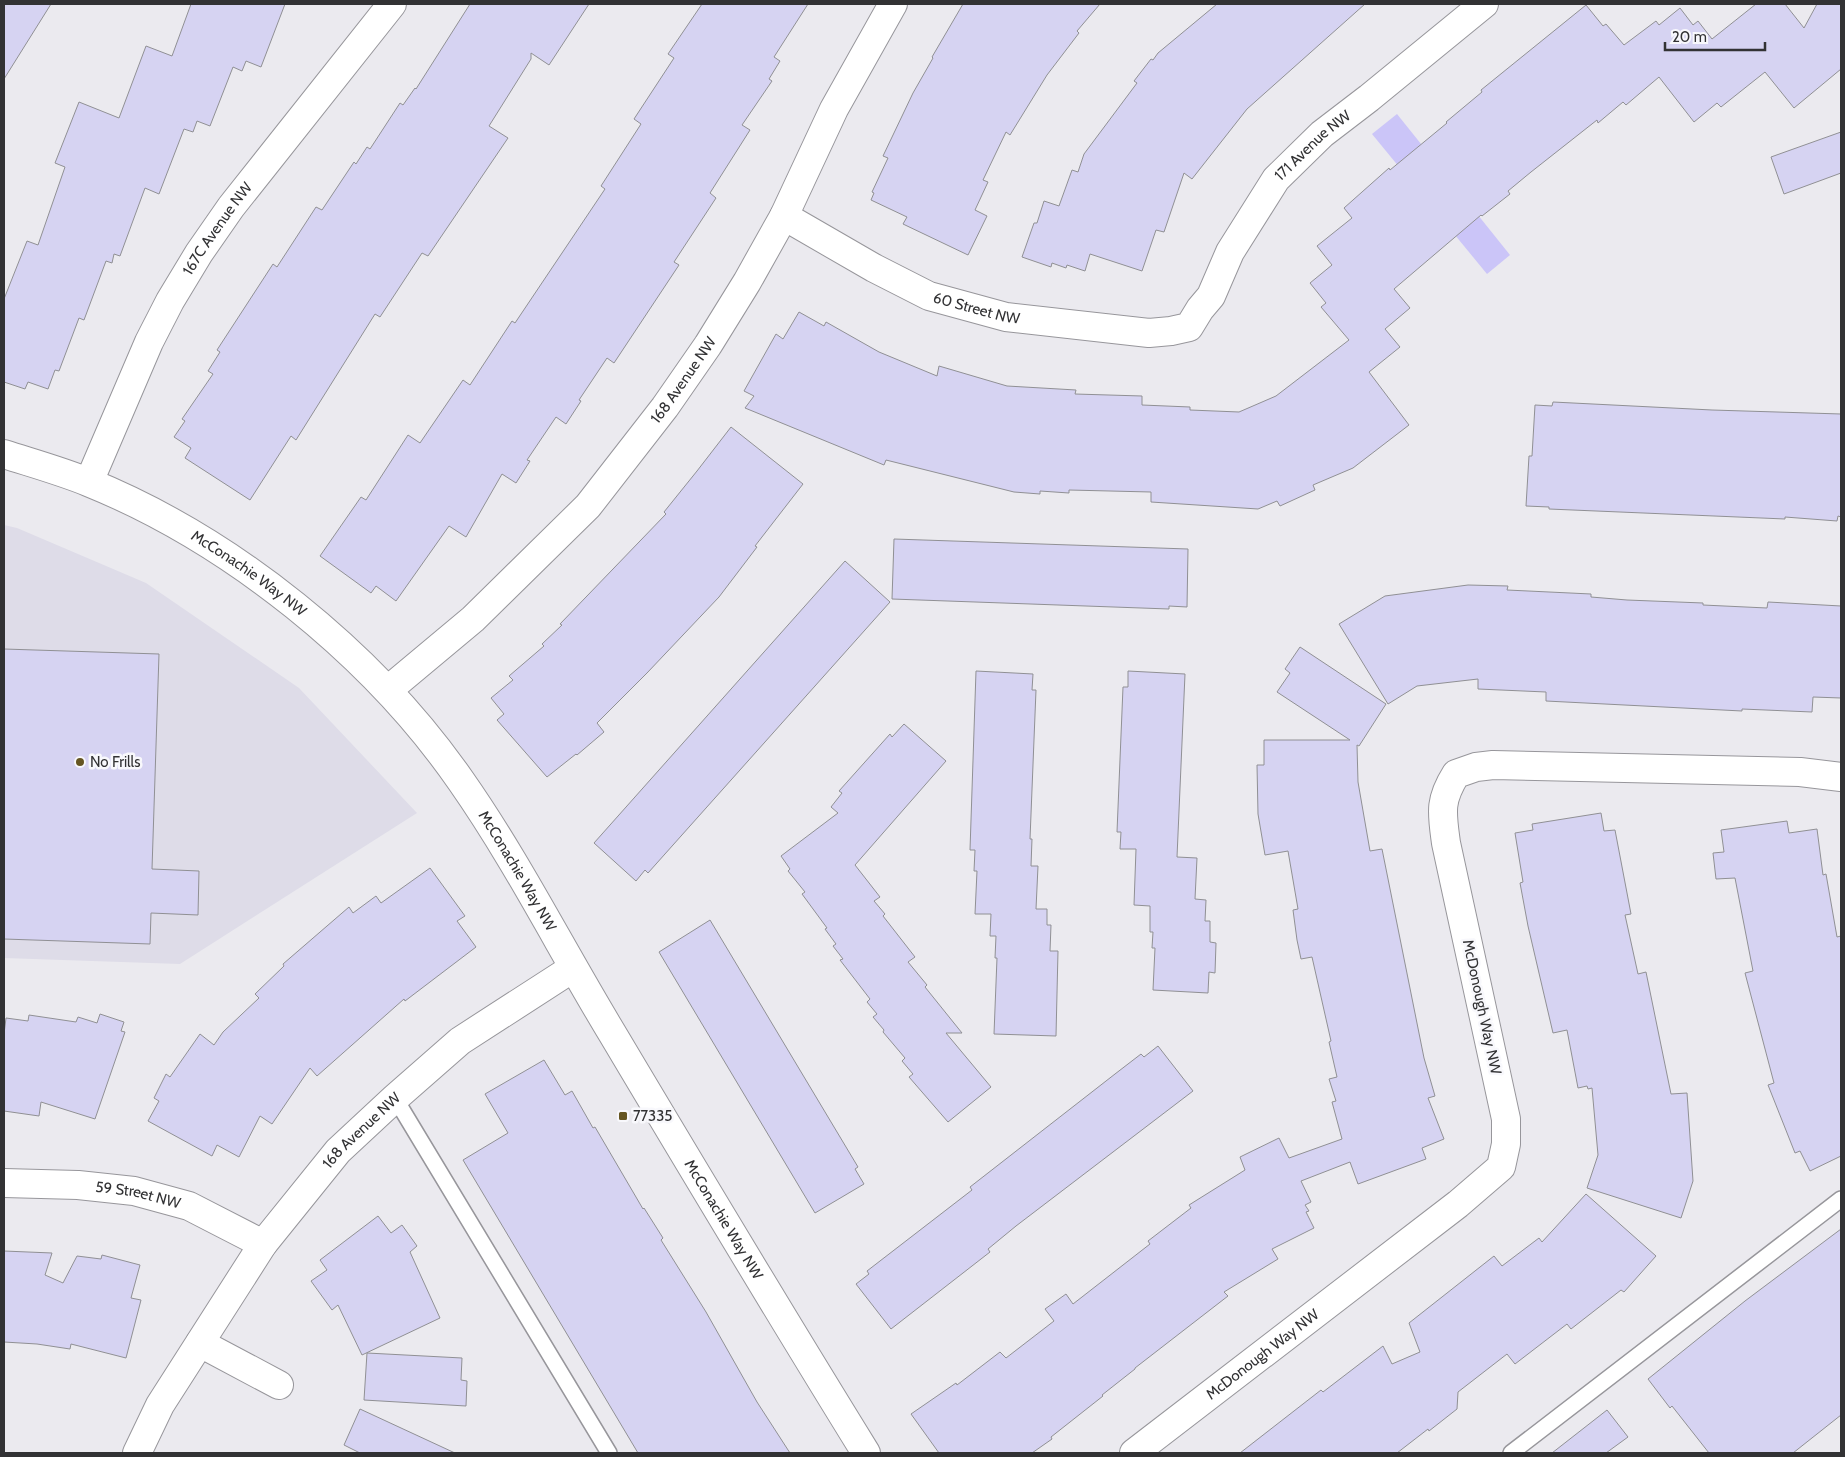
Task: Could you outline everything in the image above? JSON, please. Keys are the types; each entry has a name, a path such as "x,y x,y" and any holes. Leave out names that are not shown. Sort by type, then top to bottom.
{"street":[{"name":"167C Avenue NW","path":"89,482 149,342 170,301 199,253 231,207 392,4"},
{"name":"168 Avenue NW","path":"388,690 473,619 588,506 665,407 708,345 747,282 784,216 834,109 893,4"},
{"name":"171 Avenue NW","path":"1189,327 1210,296 1230,252 1276,179 1322,134 1484,4"},
{"name":"60 Street NW","path":"784,216 874,268 929,296 1006,317 1149,333 1189,327"},
{"name":"McConachie Way NW","path":"4,454 89,482 140,506 188,532 235,562 318,625 388,690 415,719 461,780 502,844 573,968 759,1279 866,1453"},
{"name":"McDonough Way NW","path":"1134,1453 1458,1204 1501,1167 1506,1144 1506,1119 1446,843 1442,812 1447,788 1456,774 1476,767 1493,765 1800,772 1841,777"},
{"name":"168 Avenue NW","path":"137,1453 160,1405 263,1244 338,1151 460,1041 573,968"},
{"name":"59 Street NW","path":"4,1183 78,1185 134,1191 189,1206 263,1244"},
{"path":"200,1343 279,1385"}],"lane":[{"path":"395,1098 609,1453"},
{"path":"1511,1453 1841,1199"}],"shaded area":[{"path":"1397,114 1510,255 1487,274 1372,134"},
{"path":"4,525 17,528 146,583 299,688 417,813 180,964 4,958"}],"building":[{"path":"4,4 51,4 4,79"},
{"path":"191,4 285,4 261,67 246,61 242,71 233,67 210,126 197,121 193,132 184,129 159,194 145,188 120,256 114,254 112,263 106,261 84,320 79,318 59,371 55,370 48,389 28,382 25,389 4,382 4,299 27,241 38,245 65,167 55,163 79,102 119,118 146,46 172,56"},
{"path":"470,4 589,4 549,65 531,53 531,59 489,126 508,138 428,256 422,253 380,317 375,314 296,440 291,436 250,500 185,458 191,448 174,437 185,421 182,419 213,374 208,371 220,352 217,350 273,264 277,267 316,207 322,210 354,162 356,164 367,147 370,149 400,103 403,105 416,89"},
{"path":"702,4 808,4 774,57 780,61 769,79 772,81 742,125 750,130 710,193 716,198 674,262 679,265 614,363 607,358 579,400 581,401 566,424 556,417 527,460 530,461 516,483 502,474 466,537 449,526 396,601 376,586 371,593 320,556 361,497 366,500 408,435 420,443 463,380 470,385 512,321 515,323 605,189 601,186 641,124 634,119 674,58 668,54"},
{"path":"963,4 1100,4 1077,31 1079,33 1047,75 1010,135 1006,132 983,180 988,182 975,210 987,216 968,255 903,224 907,217 871,200 874,193 872,192 888,158 883,156 913,93"},
{"path":"1217,4 1365,4 1247,109 1192,179 1184,173 1164,232 1156,230 1142,271 1090,254 1085,271 1067,265 1066,268 1052,263 1051,267 1022,257 1034,223 1037,223 1044,201 1059,206 1072,170 1078,172 1084,154 1137,83 1134,81 1151,59 1153,60 1158,53"},
{"path":"1756,4 1785,4 1804,28 1817,4 1841,4 1841,69 1794,108 1765,72 1721,107 1717,103 1694,122 1659,77 1626,105 1623,102 1598,123 1597,120 1508,191 1510,194 1481,215 1394,289 1410,308 1385,329 1400,347 1369,372 1409,425 1353,468 1313,485 1315,490 1280,506 1277,501 1258,509 1151,502 1151,492 1069,490 1069,493 1040,491 1040,494 1014,492 886,460 884,465 745,408 754,396 744,391 776,334 783,339 799,312 824,326 826,322 879,352 937,376 939,366 1007,386 1076,390 1075,394 1142,396 1142,405 1190,407 1190,410 1239,412 1276,396 1349,340 1321,307 1326,303 1310,283 1332,265 1317,246 1352,218 1344,208 1389,168 1390,170 1447,123 1482,92 1481,90 1586,5 1603,26 1606,24 1624,45 1656,21 1659,25 1680,8 1693,25 1698,21 1712,39"},
{"path":"1841,132 1841,173 1784,194 1771,157"},
{"path":"1553,402 1841,414 1841,517 1838,516 1837,521 1785,517 1785,519 1549,509 1549,507 1526,506 1529,456 1532,456 1535,405 1552,406"},
{"path":"731,427 803,484 755,546 757,547 719,597 597,723 604,732 547,777 497,720 504,714 491,698 513,680 509,676 544,646 542,644 562,625 560,624 666,514 664,512"},
{"path":"894,539 1188,549 1187,607 1169,606 1169,609 892,599"},
{"path":"845,561 890,602 648,873 645,870 636,881 594,843"},
{"path":"1468,585 1508,586 1507,590 1591,594 1591,597 1703,603 1703,605 1767,608 1768,602 1841,606 1841,698 1813,697 1812,712 1742,709 1742,711 1546,701 1546,692 1478,689 1478,679 1417,686 1388,704 1339,624 1385,596"},
{"path":"1300,647 1386,704 1359,746 1357,745 1358,782 1370,851 1382,849 1424,1058 1435,1096 1428,1098 1444,1139 1422,1148 1426,1159 1358,1184 1350,1162 1301,1181 1311,1202 1305,1205 1309,1211 1306,1212 1314,1228 1272,1249 1278,1259 1224,1292 1228,1296 1135,1368 1051,1437 1052,1439 1032,1453 939,1453 911,1414 956,1383 957,1385 1000,1352 1006,1358 1054,1321 1045,1309 1066,1294 1073,1304 1150,1244 1148,1241 1191,1208 1189,1205 1245,1170 1240,1157 1279,1138 1289,1158 1342,1139 1332,1102 1336,1101 1329,1079 1337,1077 1329,1042 1331,1041 1312,957 1301,959 1297,940 1293,910 1298,909 1288,851 1265,855 1258,814 1257,765 1264,765 1264,740 1350,740 1277,692 1290,673 1285,669"},
{"name":"No Frills","path":"4,649 159,654 152,869 199,871 198,915 151,913 150,944 4,939"},
{"path":"976,671 1033,674 1032,690 1036,690 1030,839 1032,839 1031,866 1038,866 1036,909 1047,909 1047,925 1051,925 1050,951 1058,951 1056,1036 994,1034 996,936 990,936 991,914 975,914 977,871 974,871 975,850 970,850"},
{"path":"1128,671 1185,674 1177,857 1197,858 1195,899 1206,900 1205,921 1210,921 1210,942 1216,943 1215,973 1209,972 1208,993 1153,990 1155,948 1152,948 1153,932 1150,932 1150,906 1134,905 1136,849 1120,849 1121,832 1117,832 1123,687 1128,687"},
{"path":"904,724 946,761 855,865 880,897 874,901 885,914 883,916 915,957 908,962 927,985 925,987 962,1033 946,1033 991,1087 948,1122 909,1077 913,1074 902,1061 905,1058 873,1017 877,1014 867,1002 870,999 840,960 843,959 833,946 836,944 825,929 827,928 802,894 805,892 788,871 790,869 781,856 838,813 831,807 842,793 839,791 890,734 892,737"},
{"path":"1601,813 1604,831 1615,830 1631,914 1625,915 1638,974 1646,972 1671,1094 1687,1093 1693,1181 1681,1218 1587,1188 1598,1155 1592,1088 1588,1089 1587,1086 1578,1088 1567,1030 1553,1033 1528,926 1520,883 1523,882 1515,833 1533,830 1532,824"},
{"path":"1787,821 1789,833 1817,829 1823,875 1826,874 1837,937 1841,936 1841,1156 1810,1171 1800,1151 1795,1153 1768,1085 1774,1083 1745,973 1753,971 1735,878 1716,879 1713,853 1724,852 1721,830"},
{"path":"430,868 465,916 457,921 476,947 405,1001 404,999 317,1076 310,1068 272,1124 260,1116 239,1157 217,1145 212,1156 148,1121 159,1101 154,1098 166,1074 170,1077 200,1034 214,1045 223,1032 259,998 255,994 284,966 283,964 349,907 353,913 376,896 381,903"},
{"path":"710,920 858,1167 855,1169 864,1184 815,1213 659,952"},
{"path":"100,1014 124,1022 121,1031 125,1032 95,1119 41,1102 39,1116 4,1111 4,1034 6,1018 28,1021 29,1015 76,1022 78,1017 97,1023"},
{"path":"1158,1046 1193,1091 1016,1226 988,1249 990,1252 891,1329 856,1284 869,1274 867,1271 972,1190 970,1187 1115,1074 1141,1054 1144,1057"},
{"path":"544,1060 565,1095 572,1091 593,1128 595,1127 643,1209 663,1238 661,1240 706,1312 757,1402 790,1453 638,1453 463,1160 508,1133 485,1094"},
{"path":"1586,1194 1656,1256 1624,1292 1621,1290 1571,1329 1567,1324 1515,1364 1507,1354 1458,1392 1457,1409 1397,1453 1240,1453 1321,1390 1323,1392 1383,1346 1392,1364 1420,1352 1409,1323 1494,1256 1502,1266 1539,1238 1542,1242"},
{"path":"378,1216 391,1233 402,1225 417,1246 410,1252 440,1318 362,1355 338,1305 332,1310 311,1281 327,1270 320,1260"},
{"path":"1841,1229 1841,1415 1793,1453 1709,1453 1648,1379 1745,1301"},
{"path":"4,1251 52,1253 45,1275 63,1283 77,1256 101,1259 102,1255 140,1265 131,1298 141,1300 126,1358 71,1344 70,1349 4,1342"},
{"path":"367,1353 462,1358 461,1380 467,1381 466,1406 364,1400"},
{"path":"360,1409 455,1453 360,1453 344,1445"},
{"path":"1607,1410 1628,1437 1606,1453 1552,1453"}],"place":[{"name":"No Frills","path":"80,762"},
{"name":"77335","path":"623,1116"}]}
